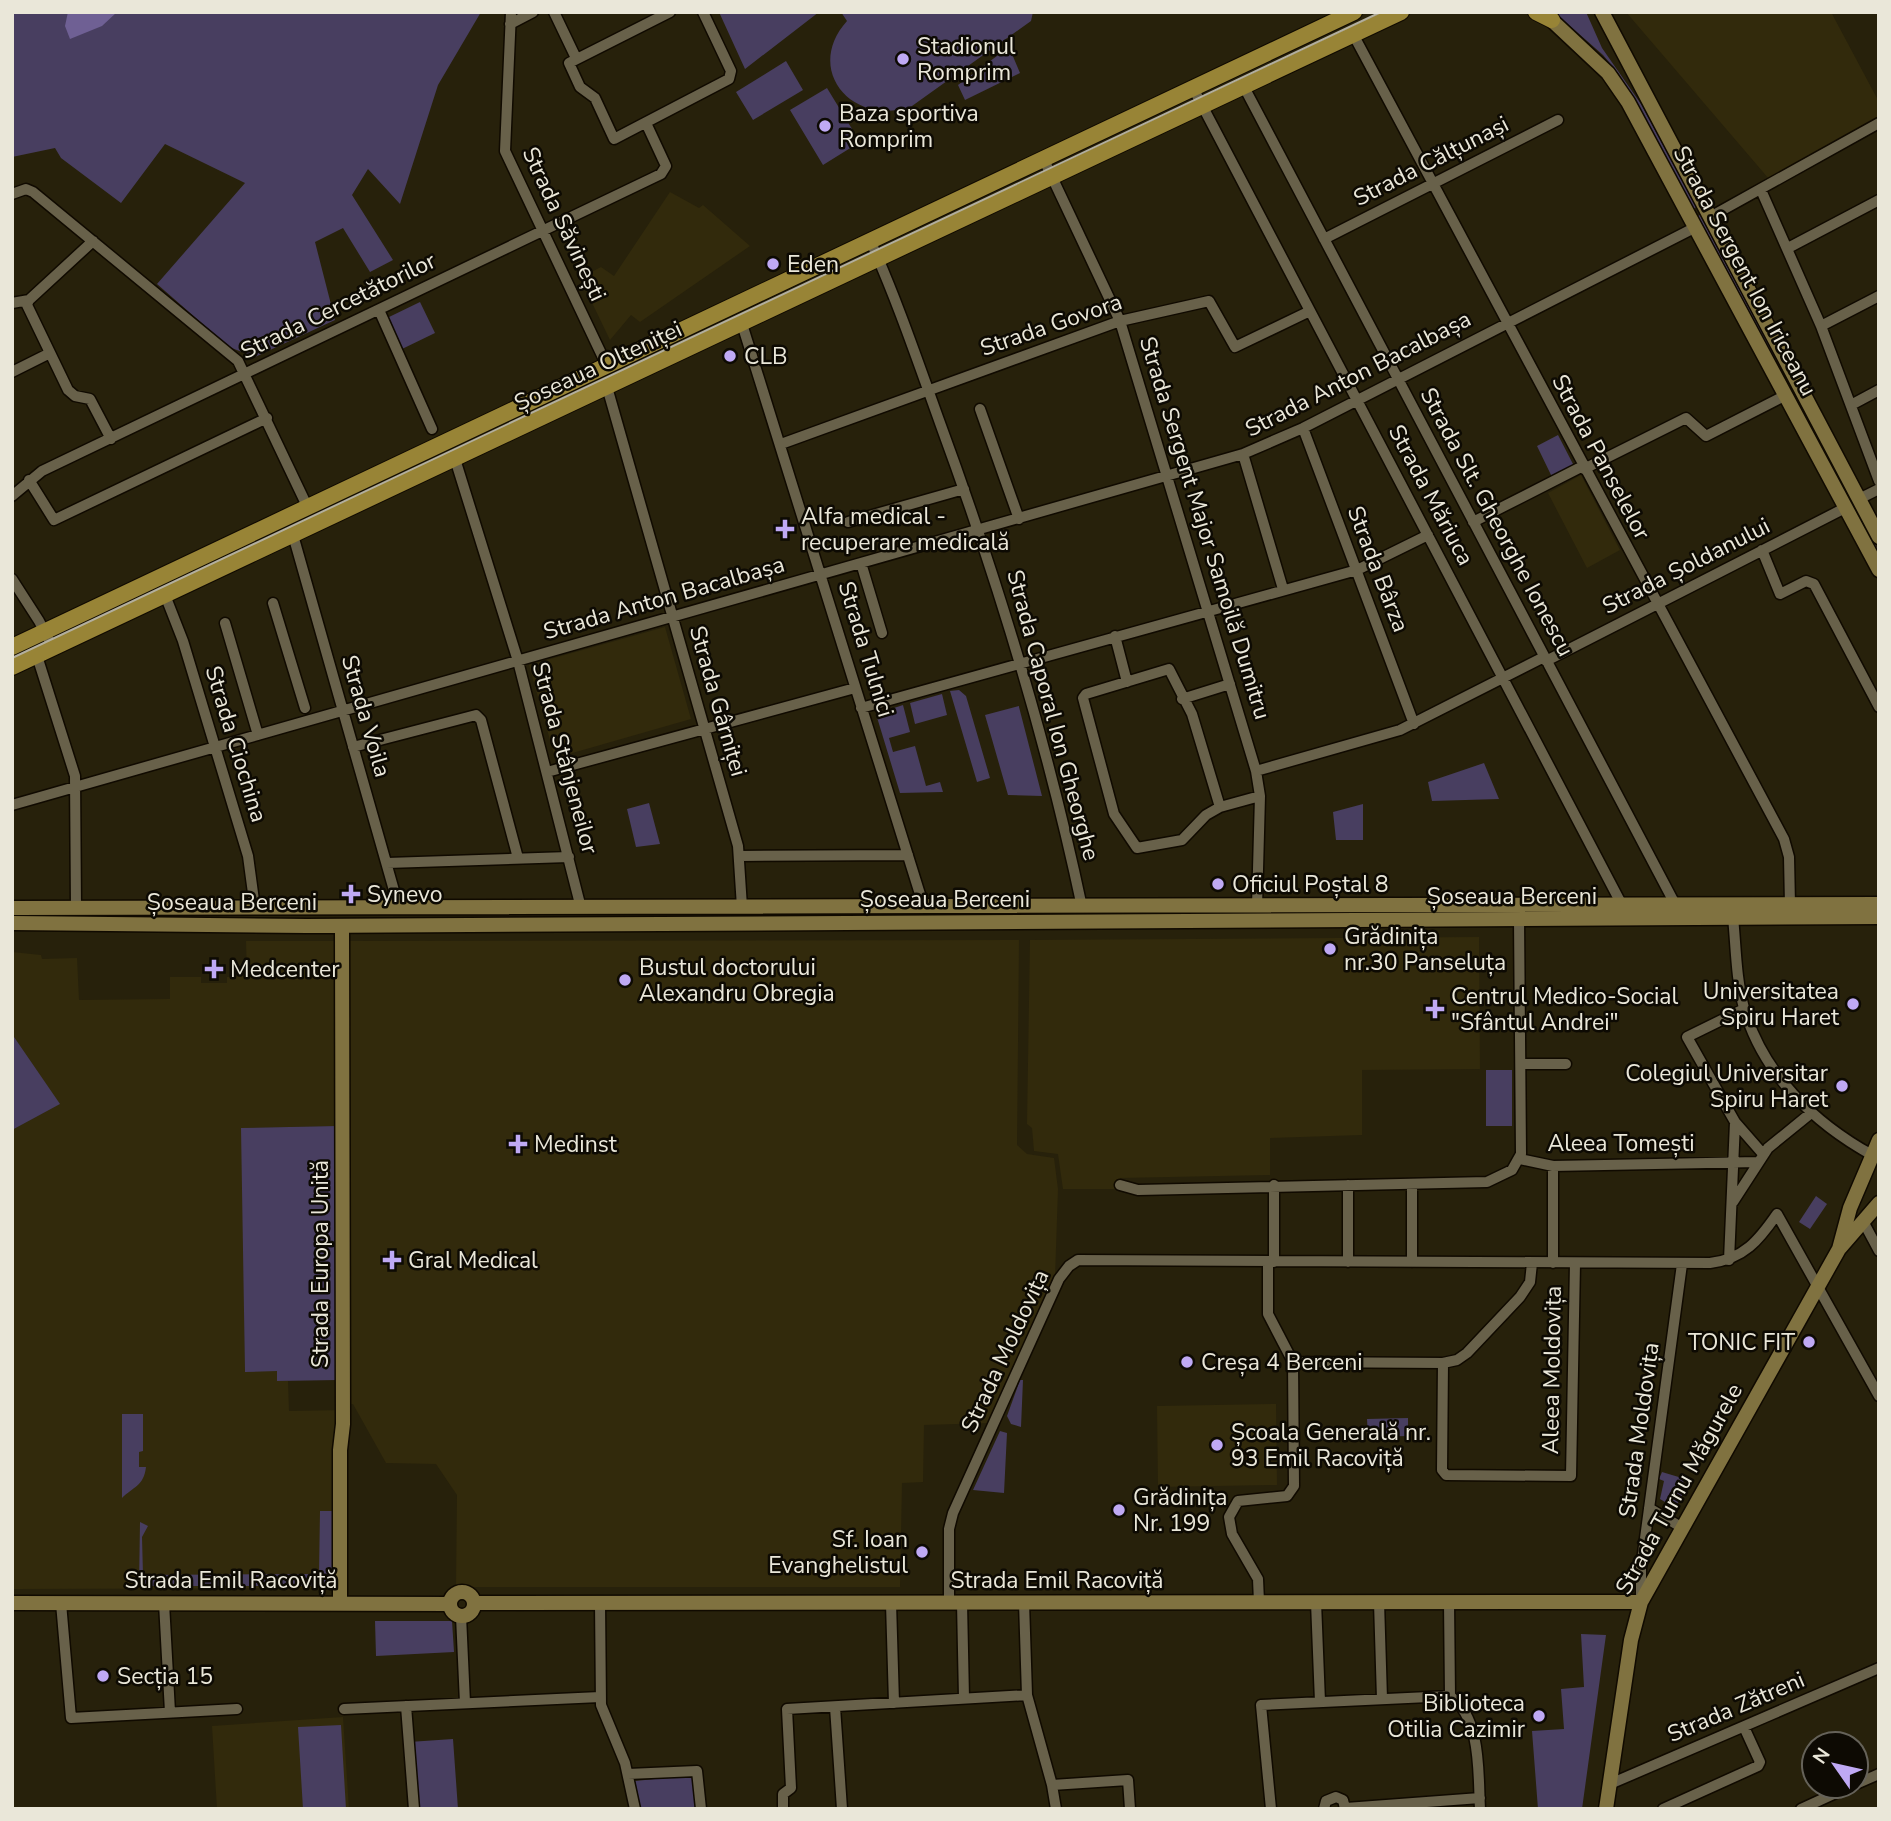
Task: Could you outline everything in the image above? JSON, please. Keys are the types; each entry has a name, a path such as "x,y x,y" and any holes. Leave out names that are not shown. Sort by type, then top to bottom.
{"main road":[{"name":"Șoseaua Olteniței","path":"12,647 1354,12"},
{"name":"Șoseaua Olteniței","path":"12,667 1401,12"},
{"path":"1536,12 1548,16"},
{"name":"Strada Sergent Ion Iriceanu","path":"1602,12 1879,537"},
{"name":"Strada Sergent Ion Iriceanu","path":"1548,16 1598,63 1621,91 1879,570"},
{"name":"Șoseaua Berceni","path":"12,923 342,926 624,924 924,907 1082,907 1160,914 1257,906 1675,904 1879,917"},
{"name":"Șoseaua Berceni","path":"12,908 741,907 791,915 1160,914 1519,919 1733,917 1879,904"},
{"path":"166,908 166,925"},
{"path":"624,908 624,924"},
{"name":"Strada Europa Unită","path":"340,1603 340,1447 343,1424 342,926"},
{"name":"Strada Turnu Măgurele","path":"1606,1809 1631,1640 1641,1602 1839,1249 1850,1208 1879,1140"},
{"name":"Strada Turnu Măgurele","path":"1839,1249 1864,1223 1879,1202"},
{"path":"463,1592 470,1595 474,1603 471,1613 461,1616 454,1613 450,1604 454,1595 463,1592"},
{"name":"Strada Emil Racoviță","path":"474,1603 1641,1602"},
{"name":"Strada Emil Racoviță","path":"12,1603 450,1604"}],"street":[{"path":"510,18 533,12"},
{"path":"554,12 576,58"},
{"path":"670,12 576,58 569,65 580,87 595,98 614,139 729,79 730,71 703,12"},
{"name":"Strada Săvinești","path":"510,18 505,151 607,366"},
{"name":"Strada Panselelor","path":"1353,34 1787,845 1790,911"},
{"name":"Strada Slt. Gheorghe Ionescu","path":"1243,85 1675,904"},
{"path":"1194,88 1202,104"},
{"name":"Strada Măriuca","path":"1202,104 1622,905"},
{"name":"Strada Călțunași","path":"1324,239 1558,120"},
{"path":"1710,217 1879,123"},
{"name":"Strada Cercetătorilor","path":"12,496 42,471 666,171 646,124"},
{"name":"Strada Sergent Major Samoilă Dumitru","path":"1044,160 1120,321 1256,771 1260,796 1257,906"},
{"path":"12,194 30,190 238,361 308,508"},
{"path":"1761,190 1821,326 1879,481"},
{"path":"1788,248 1879,200"},
{"name":"Strada Anton Bacalbașa","path":"12,805 1243,454 1303,428 1696,227"},
{"name":"Strada Caporal Ion Gheorghe","path":"870,240 964,489 1020,662 1082,907"},
{"path":"93,241 29,300 27,305 70,393 90,399 111,439"},
{"path":"1821,326 1879,296"},
{"path":"12,303 29,300"},
{"name":"Strada Govora","path":"780,444 1120,321 1209,301 1235,347 1310,311"},
{"path":"379,310 432,429"},
{"name":"Strada Tulnici","path":"742,324 924,907"},
{"path":"12,372 50,353"},
{"name":"Strada Gârniței","path":"607,387 740,856 741,907"},
{"path":"1851,405 1879,390"},
{"path":"1474,522 1686,418 1706,436 1786,395"},
{"path":"980,409 1019,519"},
{"path":"29,480 54,520 267,418"},
{"name":"Strada Bârza","path":"1303,428 1414,724"},
{"path":"1243,454 1283,589"},
{"name":"Strada Stânjeneilor","path":"455,459 518,661 581,908"},
{"path":"848,522 964,489"},
{"path":"1859,499 1879,489"},
{"name":"Strada Șoldanului","path":"1256,771 1359,744 1414,724 1657,605 1845,508"},
{"name":"Strada Voila","path":"293,535 399,908"},
{"path":"861,708 1357,570 1428,535"},
{"path":"1762,551 1780,594 1806,582 1813,583 1879,707"},
{"path":"861,563 882,633"},
{"path":"12,579 45,631 52,649"},
{"name":"Strada Ciochina","path":"165,595 183,641 248,856 255,908"},
{"path":"273,603 305,708"},
{"path":"225,623 258,735"},
{"path":"1115,636 1127,682"},
{"path":"37,656 76,787 76,908"},
{"path":"1220,807 1192,714 1182,699 1170,670 1086,694 1083,700 1114,814 1132,846 1137,848 1182,840 1206,815 1220,807 1260,796"},
{"path":"1182,699 1230,684"},
{"path":"547,772 855,688"},
{"path":"354,747 467,715 479,717 517,858"},
{"path":"740,856 908,855"},
{"path":"387,863 569,857"},
{"path":"1733,917 1744,1009 1769,1062 1811,1113 1842,1137 1872,1154"},
{"name":"Aleea Tomești","path":"1519,919 1520,1159 1553,1166 1732,1164 1760,1158"},
{"path":"1744,1009 1687,1038 1735,1122 1760,1158"},
{"path":"1521,1064 1566,1064"},
{"path":"1731,1205 1760,1158 1811,1113"},
{"path":"1729,1260 1735,1122"},
{"path":"1120,1185 1145,1190 1492,1181 1512,1170 1520,1159"},
{"path":"1553,1166 1553,1263"},
{"path":"1259,1602 1258,1578 1232,1534 1229,1517 1233,1506 1242,1499 1283,1497 1293,1490 1293,1362 1268,1314 1274,1185"},
{"path":"1348,1185 1348,1262"},
{"path":"1412,1185 1412,1262"},
{"path":"1729,1260 1755,1243 1777,1214 1879,1396"},
{"path":"1864,1223 1879,1251"},
{"name":"Strada Moldovița","path":"964,1698 949,1530 953,1513 1059,1279 1069,1266 1083,1260 1682,1264 1729,1260"},
{"name":"Aleea Moldovița","path":"1532,1263 1530,1282 1520,1297 1467,1353 1457,1360 1443,1363 1443,1474 1570,1476 1575,1263"},
{"name":"Strada Moldovița","path":"1641,1602 1641,1568 1682,1264"},
{"path":"1293,1362 1443,1363"},
{"path":"1649,1507 1681,1527"},
{"path":"1024,1602 1027,1695 1056,1809"},
{"path":"1316,1602 1320,1702"},
{"path":"1379,1602 1382,1699"},
{"path":"1324,1809 1325,1801 1336,1797 1343,1800 1345,1808 1480,1803 1474,1737 1461,1707 1450,1696 1449,1602"},
{"path":"61,1603 71,1718 237,1709"},
{"path":"164,1603 170,1712"},
{"path":"600,1603 600,1697 628,1774 635,1809"},
{"path":"891,1603 894,1703"},
{"path":"461,1616 466,1703"},
{"name":"Strada Zătreni","path":"1610,1784 1879,1668"},
{"path":"783,1809 783,1794 791,1788 787,1709 1027,1695"},
{"path":"1271,1809 1261,1705 1450,1696"},
{"path":"344,1709 600,1697"},
{"path":"406,1706 414,1809"},
{"path":"835,1707 842,1809"},
{"path":"1662,1809 1758,1766 1760,1762 1744,1727"},
{"path":"628,1774 697,1771 701,1809"},
{"path":"1052,1785 1128,1780 1130,1809"},
{"path":"1801,1809 1821,1800"}],"shaded area":[{"path":"12,12 481,12 438,85 400,204 368,169 352,195 393,260 370,272 343,228 315,242 335,320 255,357 229,347 157,284 245,183 165,144 121,203 61,158 55,148 12,157"},
{"path":"68,12 117,12 102,26 70,39 65,26"},
{"path":"719,12 819,12 745,69"},
{"name":"Stadionul Romprim","path":"841,12 1033,12 1031,21 912,106 890,111 871,109 854,102 841,90 833,75 830,58 835,40 847,21"},
{"path":"1554,12 1586,12 1602,48 1641,104 1696,207 1694,209 1619,74 1603,55"},
{"path":"1626,12 1831,12 1879,102 1879,119 1769,179"},
{"path":"1009,47 1020,73 965,100 958,85"},
{"name":"Baza sportiva Romprim","path":"786,61 803,90 753,120 736,92"},
{"name":"Baza sportiva Romprim","path":"827,88 860,142 823,165 790,110"},
{"path":"670,192 699,208 703,205 750,246 640,322 631,315 610,340 580,278 601,267 614,276"},
{"path":"1700,215 1879,552 1879,558 1698,216"},
{"path":"420,302 435,333 402,349 387,318"},
{"path":"1558,435 1574,466 1552,477 1537,446"},
{"path":"1581,475 1620,550 1587,568 1548,493"},
{"path":"665,627 691,719 555,758 529,665"},
{"path":"959,690 966,696 990,778 977,782 950,691"},
{"path":"942,694 947,715 915,724 910,703"},
{"path":"903,705 910,732 889,738 893,752 915,746 926,786 940,782 943,792 900,793 876,714"},
{"path":"1019,706 1042,796 1008,795 985,715"},
{"path":"1484,763 1499,799 1432,801 1428,782"},
{"path":"649,803 660,844 636,847 627,809"},
{"path":"1363,804 1363,840 1336,840 1333,812"},
{"path":"1479,937 1480,1069 1362,1070 1362,1135 1270,1138 1270,1175 1120,1178 1120,1189 1063,1189 1058,1154 1034,1151 1032,1128 1027,1124 1030,940"},
{"path":"1019,940 1017,1145 1027,1154 1054,1158 1058,1189 1055,1278 990,1423 924,1425 923,1482 902,1483 900,1587 456,1587 457,1495 436,1464 386,1463 353,1404 347,1404 346,941"},
{"path":"246,941 342,941 341,1126 244,1128 245,1371 277,1371 278,1381 288,1381 289,1411 347,1410 345,1588 12,1589 12,1130 59,1104 12,1034 12,952 41,955 42,959 77,958 79,1000 170,999 170,977 201,977 201,983 227,983 227,977 247,976"},
{"path":"12,1034 60,1104 12,1130"},
{"path":"1486,1070 1512,1070 1512,1126 1486,1126"},
{"path":"337,1126 338,1380 277,1381 277,1371 245,1372 241,1128"},
{"path":"1816,1196 1827,1204 1810,1229 1799,1222"},
{"path":"1020,1380 1023,1380 1021,1427 1011,1424 1007,1416"},
{"name":"Școala Generală nr. 93 Emil Racoviță","path":"1276,1404 1277,1485 1158,1487 1157,1406"},
{"path":"122,1414 143,1414 143,1451 139,1452 139,1467 146,1467 140,1482 122,1498"},
{"path":"1408,1418 1408,1436 1368,1437 1367,1419"},
{"path":"1000,1431 1007,1433 1004,1493 973,1490"},
{"path":"1662,1472 1682,1478 1686,1488 1675,1508 1660,1499 1664,1481 1659,1479"},
{"path":"320,1511 335,1511 334,1586 139,1586 140,1522 148,1526 142,1537 143,1575 319,1574"},
{"path":"375,1621 452,1621 454,1652 376,1656"},
{"path":"1581,1634 1606,1635 1582,1809 1538,1809 1532,1731 1564,1729 1561,1689 1584,1687"},
{"path":"343,1717 349,1809 217,1809 212,1726"},
{"path":"341,1725 346,1809 303,1809 298,1727"},
{"path":"453,1739 458,1809 414,1809 409,1742"},
{"path":"694,1775 697,1809 641,1809 635,1781"}],"tram line":[{"path":"12,658 1381,12"}],"place":[{"name":"Stadionul Romprim","path":"903,59"},
{"name":"Baza sportiva Romprim","path":"825,126"},
{"name":"Eden","path":"773,264"},
{"name":"CLB","path":"730,356"},
{"name":"Alfa medical - recuperare medicală","path":"785,529"},
{"name":"Oficiul Poștal 8","path":"1218,884"},
{"name":"Synevo","path":"351,894"},
{"name":"Grădinița nr.30 Panseluța","path":"1330,949"},
{"name":"Medcenter","path":"214,969"},
{"name":"Bustul doctorului Alexandru Obregia","path":"625,980"},
{"name":"Universitatea Spiru Haret","path":"1853,1004"},
{"name":"Centrul Medico-Social \"Sfântul Andrei\"","path":"1435,1009"},
{"name":"Colegiul Universitar Spiru Haret","path":"1842,1086"},
{"name":"Medinst","path":"518,1144"},
{"name":"Gral Medical","path":"392,1260"},
{"name":"TONIC FIT","path":"1809,1342"},
{"name":"Creșa 4 Berceni","path":"1187,1362"},
{"name":"Școala Generală nr. 93 Emil Racoviță","path":"1217,1445"},
{"name":"Grădinița Nr. 199","path":"1119,1510"},
{"name":"Sf. Ioan Evanghelistul","path":"922,1552"},
{"name":"Secția 15","path":"103,1676"},
{"name":"Biblioteca Otilia Cazimir","path":"1539,1716"}]}
